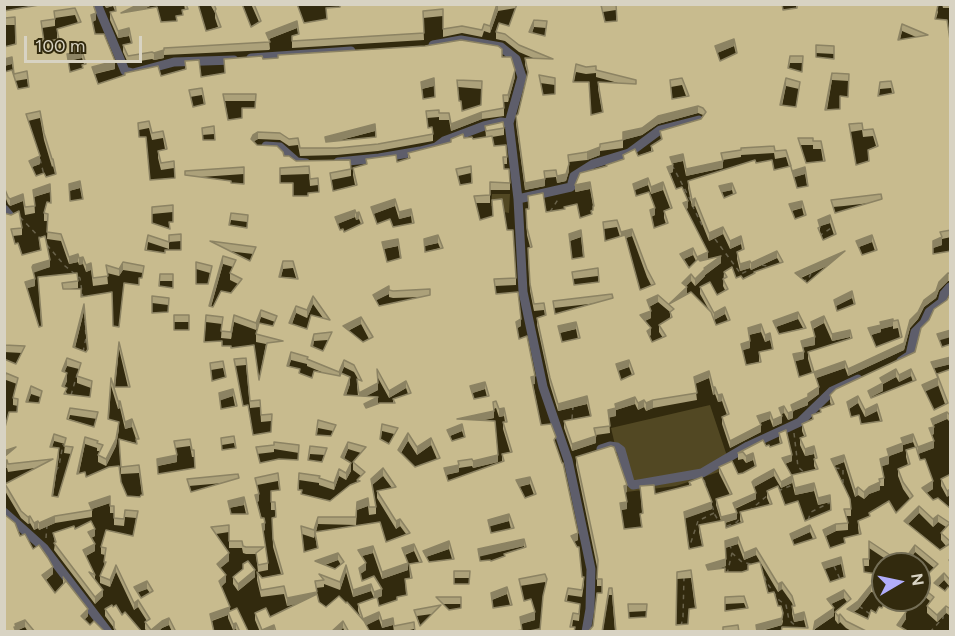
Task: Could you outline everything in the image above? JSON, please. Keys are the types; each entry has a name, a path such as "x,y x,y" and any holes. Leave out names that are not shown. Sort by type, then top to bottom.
{"street":[{"path":"97,4 121,65 125,71 133,73 174,62 366,50"},
{"path":"425,47 461,40 501,47 516,59 522,77 509,123 518,199 523,292 543,387 568,460 591,569 590,609 586,632"},
{"path":"518,199 571,187 574,176 593,164 629,153 660,130 699,120"},
{"path":"327,163 420,151 436,147 444,141 484,126 501,122 509,123"},
{"path":"258,146 280,147 297,162 316,163"},
{"path":"893,364 910,355 915,332 924,323 929,312 942,302 944,294 951,287"},
{"path":"590,453 610,446 617,447 621,450 630,482 633,485 702,474 748,446 800,422 832,391 863,377"},
{"path":"568,460 580,457"},
{"path":"4,512 44,548 108,632"}],"path":[{"path":"4,11 6,4"},
{"path":"38,154 44,178"},
{"path":"671,163 687,192 701,226 705,228"},
{"path":"550,212 567,188"},
{"path":"7,212 20,217 65,266 80,278 83,305"},
{"path":"814,238 821,236 831,228"},
{"path":"713,236 741,274 752,271 755,266"},
{"path":"759,265 779,268"},
{"path":"801,281 808,280 812,275 813,267"},
{"path":"82,356 86,338 84,316"},
{"path":"71,402 71,392 80,365"},
{"path":"572,402 572,426"},
{"path":"791,426 796,439 798,467 805,474"},
{"path":"50,477 59,466 64,440"},
{"path":"831,467 843,469 842,485"},
{"path":"702,474 715,513 721,524 726,526 737,522 772,492 784,490 790,486 795,478"},
{"path":"807,525 810,512 833,501 833,497"},
{"path":"685,556 698,521 715,513"},
{"path":"44,519 47,526 44,548"},
{"path":"726,582 732,553 727,536"},
{"path":"732,553 742,562 753,565"},
{"path":"832,563 842,583"},
{"path":"759,567 762,569 766,584 786,605 789,620 803,632"},
{"path":"677,632 683,617 684,569"},
{"path":"840,578 847,576"},
{"path":"856,603 877,620"},
{"path":"930,632 943,618 942,613"}],"shaded area":[{"path":"492,194 510,194 509,213 504,212 503,205 491,206"},
{"path":"710,405 731,468 676,486 626,492 611,428"}],"building":[{"path":"93,4 96,13 91,15 95,34 104,34 115,61 92,67 98,84 125,75 125,73 158,66 161,76 186,69 185,61 199,60 201,77 225,73 224,59 262,56 263,59 278,58 278,55 425,46 461,40 498,46 502,49 502,57 511,57 515,70 508,95 503,95 504,108 482,112 451,124 449,113 439,113 439,110 426,111 428,128 432,127 433,134 378,144 337,148 300,148 298,138 289,139 280,133 258,132 251,139 257,145 277,146 284,156 289,156 296,161 350,160 351,169 330,173 333,191 357,185 353,168 367,164 366,159 396,155 397,162 410,158 408,153 451,142 451,139 463,134 464,138 472,137 473,139 492,136 494,146 506,145 507,157 503,157 504,169 509,169 510,183 490,182 490,195 474,196 480,220 493,216 492,200 502,199 507,230 513,230 516,278 494,279 496,294 518,292 521,319 516,322 519,339 527,336 535,376 531,377 541,425 551,424 556,437 554,440 563,463 578,533 571,536 579,547 582,577 584,577 582,590 568,588 565,601 580,604 579,614 573,613 570,627 575,627 574,632 525,632 540,630 547,579 545,574 519,579 524,601 531,599 535,612 520,617 522,630 415,632 414,622 394,626 393,618 382,621 379,612 363,619 358,604 377,597 379,606 407,595 405,579 412,578 409,564 422,562 414,544 402,548 408,563 382,572 373,546 358,550 366,563 359,568 362,581 374,576 382,589 374,592 371,584 353,590 346,565 340,582 319,574 324,580 315,581 317,592 287,598 284,586 261,590 257,572 262,578 283,574 273,539 272,518 276,517 275,502 271,502 271,491 280,490 278,473 255,478 259,494 255,495 261,518 264,518 265,523 262,524 268,563 258,565 256,553 264,547 246,547 243,546 242,541 229,541 229,525 211,527 229,553 217,564 226,575 219,581 230,607 210,614 214,632 176,632 169,618 151,630 145,622 150,619 138,600 134,603 116,565 110,580 100,576 106,562 104,562 106,548 101,547 106,530 133,536 138,511 125,510 124,519 114,518 114,506 110,506 110,496 89,503 92,510 55,516 39,523 38,521 34,523 30,516 28,517 21,511 5,484 53,459 8,464 7,460 4,461 4,457 16,447 4,451 4,431 9,412 17,412 18,399 13,398 18,378 6,373 4,380 4,359 16,364 25,346 4,345 4,213 11,215 19,211 22,228 11,229 15,244 18,243 22,255 41,250 39,238 45,236 50,260 33,265 35,279 25,282 39,327 42,326 38,277 77,273 78,281 62,283 63,289 81,289 81,297 112,292 113,326 119,327 124,283 139,285 144,266 123,262 119,269 106,265 108,276 93,278 91,263 86,265 83,257 79,258 78,254 69,257 61,234 47,232 48,214 44,213 47,202 51,203 50,184 33,190 35,206 25,207 23,194 10,199 8,197 4,187 4,72 12,70 18,89 29,87 27,71 14,74 12,57 4,59 4,47 16,44 15,17 5,18 4,11 39,5","holes":["75,8 81,22 57,29 59,39 44,42 41,21 55,19 54,11","82,51 86,64 82,65 83,68 70,72 67,54","434,78 435,97 423,99 421,82","457,80 482,81 481,105 462,111","202,88 205,104 193,107 189,90","223,94 256,94 255,108 242,108 242,118 228,120","40,111 56,174 46,177 44,173 36,176 29,161 40,156 26,114","149,121 152,133 163,131 167,149 158,151 161,163 174,161 175,178 150,180 146,137 139,137 138,123","375,124 376,137 326,142 325,137","214,126 215,140 203,140 202,128","309,166 310,179 318,178 319,192 308,193 308,196 293,196 293,183 280,183 280,168","471,166 472,183 460,185 456,169","244,167 244,184 185,175 185,171","80,181 83,199 70,201 69,184","395,199 399,212 411,209 414,223 393,227 390,219 377,224 371,207","173,205 173,222 169,222 170,229 152,223 152,207","355,210 356,213 359,212 363,223 344,232 343,229 340,230 335,217","231,213 248,215 247,228 229,225","181,234 181,250 165,250 165,253 145,250 148,235 169,242 169,235","438,235 443,248 425,252 424,239","398,239 401,258 387,262 382,242","210,241 256,247 250,261","223,256 236,260 230,273 242,279 231,293 221,291 213,307 209,306","283,261 293,261 298,279 279,277","196,262 212,266 208,284 196,284","160,274 173,274 173,288 159,286","389,286 389,290 430,289 430,295 379,306 373,295","152,296 169,298 168,312 152,313","313,296 330,320 311,315 307,329 289,323 296,306 307,310","84,304 88,349 86,352 73,347","261,310 277,316 273,326 259,323 256,334 283,341 267,343 259,380 254,345 231,348 231,346 222,346 222,341 204,342 206,315 223,317 221,331 231,332 234,315 256,323","174,315 189,315 189,330 174,330","361,317 373,337 363,342 343,326","332,332 323,351 311,346 314,334","119,342 130,387 114,387","291,352 308,357 307,359 339,372 344,360 354,365 362,381 357,379 359,393 378,383 377,369 389,391 406,381 411,393 393,399 395,403 380,403 366,408 364,404 378,397 344,395 350,377 341,373 340,376 314,371 312,378 299,373 300,369 287,366","67,358 81,363 77,376 92,381 90,397 64,394 67,388 62,386 67,373 62,371","246,358 250,401 260,400 261,415 272,414 271,432 253,435 248,405 243,406 234,359","223,361 226,377 212,381 210,363","111,378 125,422 132,419 139,439 136,439 137,444 119,439 121,467 139,465 143,495 140,497 127,496 121,482 119,466 109,467 86,477 85,472 77,474 85,437 103,445 98,455 106,459 116,439 119,422 108,419","485,382 489,396 474,399 470,386","31,386 42,391 39,403 26,402","233,389 237,406 221,409 219,393","496,401 499,409 504,408 507,422 503,422 512,452 502,454 504,461 448,481 444,468 459,465 458,461 472,459 473,461 498,455 495,421 457,419 494,411 493,402","70,408 98,412 94,427 67,419","318,420 336,425 331,436 316,435","382,424 398,428 389,444 380,439","462,424 465,437 452,441 447,430","408,433 417,447 431,438 440,458 415,467 398,450","54,434 66,438 64,446 73,447 58,497 52,496 59,448 50,447","234,436 236,448 222,450 221,438","190,439 192,450 194,450 195,468 158,474 157,459 177,455 174,441","274,442 299,445 298,460 279,459 260,463 256,447 274,445","348,442 366,447 353,462 365,472 357,480 360,481 350,485 330,501 301,494 302,490 298,490 299,473 320,476 319,478 334,483 339,469 346,473 351,463 341,457","310,446 327,448 322,462 308,460","383,468 396,487 377,491 396,521 400,519 410,533 386,542 380,522 315,532 318,548 304,552 301,526 314,530 318,517 356,517 357,502 368,498 369,507 376,507 371,479","238,474 239,478 191,492 187,479","530,477 536,494 525,498 516,480","244,497 248,514 231,514 228,501","509,514 514,528 491,533 488,520","524,539 526,547 504,554 505,556 491,561 480,561 478,549","449,541 454,559 429,562 423,551","338,553 344,562 335,569 315,561","454,571 470,571 469,584 454,584","147,581 153,591 141,598 134,587","507,587 512,605 493,608 491,593","436,597 461,597 461,608 449,610","441,605 420,626 414,610"]},
{"path":"115,4 139,4 121,13 157,7 161,22 177,21 176,16 183,15 182,10 188,9 186,4 198,4 206,31 221,27 214,4 242,4 251,27 261,21 254,4 297,4 304,23 327,19 326,8 340,7 340,4 497,4 490,26 484,24 482,30 462,26 443,29 443,9 423,11 424,33 292,41 292,36 299,34 297,21 266,33 270,42 164,48 154,53 128,56 123,45 132,43 129,28 118,31 110,12 116,11"},
{"path":"517,4 604,4 601,5 605,22 617,21 616,4 782,4 783,10 797,8 797,4 938,5 935,19 947,20 951,39 951,230 940,232 942,237 933,241 933,254 951,251 951,274 948,273 939,282 936,291 924,300 918,312 910,320 904,343 848,369 845,361 814,372 819,387 808,394 808,397 791,405 793,411 788,413 784,406 779,408 782,416 773,420 770,412 757,416 761,425 730,441 722,417 729,414 722,394 718,395 713,387 709,371 694,377 697,393 646,403 644,400 638,403 635,397 615,404 616,408 608,410 610,426 594,428 596,436 572,444 564,421 591,416 587,396 558,404 550,378 537,318 546,315 544,303 534,304 530,284 528,248 532,247 527,228 528,196 543,193 546,212 565,209 564,207 577,204 580,218 592,214 594,206 590,182 575,185 580,173 624,159 623,155 635,149 638,156 653,151 651,146 662,139 660,131 701,119 706,112 698,106 658,116 642,128 623,132 623,140 600,144 600,147 587,152 568,155 569,164 566,174 557,176 556,170 544,171 545,179 525,183 516,116 528,72 525,58 553,59 519,45 505,34 496,32 499,23 509,26","holes":["534,20 547,21 545,36 529,32","902,24 928,35 898,40","734,39 737,53 720,61 715,46","816,45 834,46 834,59 816,57","790,56 803,56 802,72 788,68","576,64 586,67 596,66 596,70 636,80 636,84 598,82 603,112 591,115 589,82 573,82","832,73 849,74 848,97 840,96 840,109 825,110","539,75 555,78 555,94 543,95","682,78 689,96 672,99 670,80","786,78 800,82 796,107 780,105","891,81 894,93 878,96 880,82","862,123 863,130 873,129 878,146 868,150 869,161 856,165 849,124","798,138 813,138 813,141 821,141 825,161 806,163","774,146 775,151 786,150 791,166 774,170 772,160 756,163 755,160 688,181 692,200 695,198 709,233 723,227 730,241 741,236 744,249 737,252 740,264 750,261 751,263 777,251 783,262 754,272 743,279 741,276 736,278 732,267 724,272 727,277 723,279 728,289 717,295 710,282 700,287 714,313 725,307 730,320 716,325 711,312 691,292 669,304 687,287 682,283 691,274 695,279 704,268 721,256 700,261 698,259 689,268 680,254 693,248 697,257 708,252 683,203 688,201 682,187 676,189 667,167 673,165 670,157 683,154 686,169 723,161 721,153 741,150 741,148","805,167 808,186 797,188 792,171","648,178 651,187 663,182 672,208 664,211 668,223 654,228 650,210 655,208 649,192 636,196 633,184","732,183 736,193 724,198 719,186","881,194 882,199 835,213 831,200","802,201 806,215 795,219 789,204","830,215 836,234 823,240 818,228 820,227 818,220","617,220 621,232 632,229 655,284 640,290 625,235 605,241 603,222","581,230 584,257 572,259 569,234","872,235 877,250 862,255 856,241","845,251 807,283 795,273","598,268 599,282 574,285 572,272","852,291 855,304 837,311 834,300","612,294 613,298 555,314 553,301","658,295 674,309 670,312 672,317 659,325 666,336 652,342 647,331 651,328 640,315 651,311 647,300","798,312 806,328 779,334 773,321","824,316 832,334 850,330 852,338 808,352 814,372 799,377 793,354 804,352 801,341 815,337 811,322","898,320 902,337 876,347 868,328 881,325 880,322","576,322 580,338 562,342 558,326","761,324 765,335 770,333 773,349 759,352 761,362 746,365 741,344 750,341 748,328","629,360 634,374 621,380 616,364"]},
{"path":"503,122 504,128 486,131 485,126"},
{"path":"951,292 951,330 937,334 942,347 951,344 951,357 931,362 938,378 922,385 934,410 948,403 937,374 951,369 951,416 947,412 931,419 934,427 929,428 934,441 918,447 913,434 901,438 903,443 887,449 889,456 880,459 884,478 879,479 880,482 864,492 858,487 855,490 844,455 831,459 850,499 851,509 844,509 848,523 836,524 823,530 830,548 845,543 844,538 861,534 858,521 870,516 869,513 889,501 896,513 913,496 903,482 898,469 910,464 906,450 916,447 920,460 925,459 933,481 922,488 933,500 938,498 951,509 951,542 941,533 950,523 938,515 933,519 919,506 904,521 940,550 951,543 951,559 949,560 951,579 944,573 934,583 945,591 948,587 951,589 949,608 946,606 937,615 931,610 931,601 934,597 931,595 931,571 938,564 931,558 931,552 923,552 915,545 910,552 886,552 869,541 869,559 863,559 864,572 871,573 871,585 858,601 847,609 868,619 871,610 876,613 906,612 897,625 909,632 868,632 846,621 840,614 838,616 835,612 851,599 844,590 827,599 834,608 815,621 813,632 781,632 782,627 808,628 804,612 794,615 792,606 795,606 792,596 782,582 778,584 756,548 744,553 738,537 725,541 726,559 706,565 708,570 725,568 725,572 742,572 748,570 748,565 760,562 768,593 774,592 778,606 781,606 782,618 756,625 757,632 739,632 738,625 723,627 723,632 616,632 612,588 609,588 602,632 588,632 593,626 597,593 602,593 602,579 597,579 598,560 576,457 614,447 627,485 624,486 627,502 620,503 624,529 642,527 640,486 654,485 655,494 691,485 689,482 702,477 712,502 684,512 689,549 703,546 699,525 725,520 726,528 743,522 740,512 772,504 767,491 778,486 785,505 798,501 805,521 831,510 830,495 818,498 814,483 795,488 792,475 818,469 814,459 817,458 814,446 805,449 800,438 806,436 802,424 813,419 812,415 821,412 820,409 834,404 830,395 836,389 915,352 921,328 929,320 934,309 947,300","holes":["896,369 899,375 911,369 916,380 871,398 868,391 883,383 880,378","858,396 865,410 877,404 882,421 861,424 859,415 851,417 847,402","810,525 816,538 794,545 790,534","841,557 845,577 830,582 822,563","691,570 696,608 689,609 688,624 676,625 677,572","744,596 748,608 725,611 725,597","628,604 647,604 646,617 629,618"]},
{"path":"786,430 792,455 782,458 792,476 781,482 774,469 754,480 752,482 756,493 733,503 737,513 721,517 716,499 732,494 719,467 732,461 738,474 756,466 753,453 746,456 743,452 738,453 763,440 766,446 770,447 782,443 779,433"},
{"path":"951,474 951,489 947,491 941,479"},
{"path":"4,514 15,523 20,536 25,534 33,549 39,545 48,558 53,567 42,575 55,593 66,581 63,577 88,609 81,616 90,625 94,621 105,632 35,632 25,620 15,624 16,632 4,632"},
{"path":"91,521 95,529 88,532 95,544 83,550 95,575 89,572 103,590 95,597 54,543 56,542 53,533 74,526 75,529"},
{"path":"248,561 255,570 238,584 233,577 243,569 243,564"},
{"path":"317,594 319,602 326,607 339,596 364,621 370,632 349,632 343,621 331,632 276,632 274,625 262,630 255,613 266,608 270,617"},
{"path":"112,605 113,607 116,605 122,615 125,612 142,632 117,632 114,622 105,609"},
{"path":"237,608 247,632 240,632 236,623 233,624 228,612"}]}
